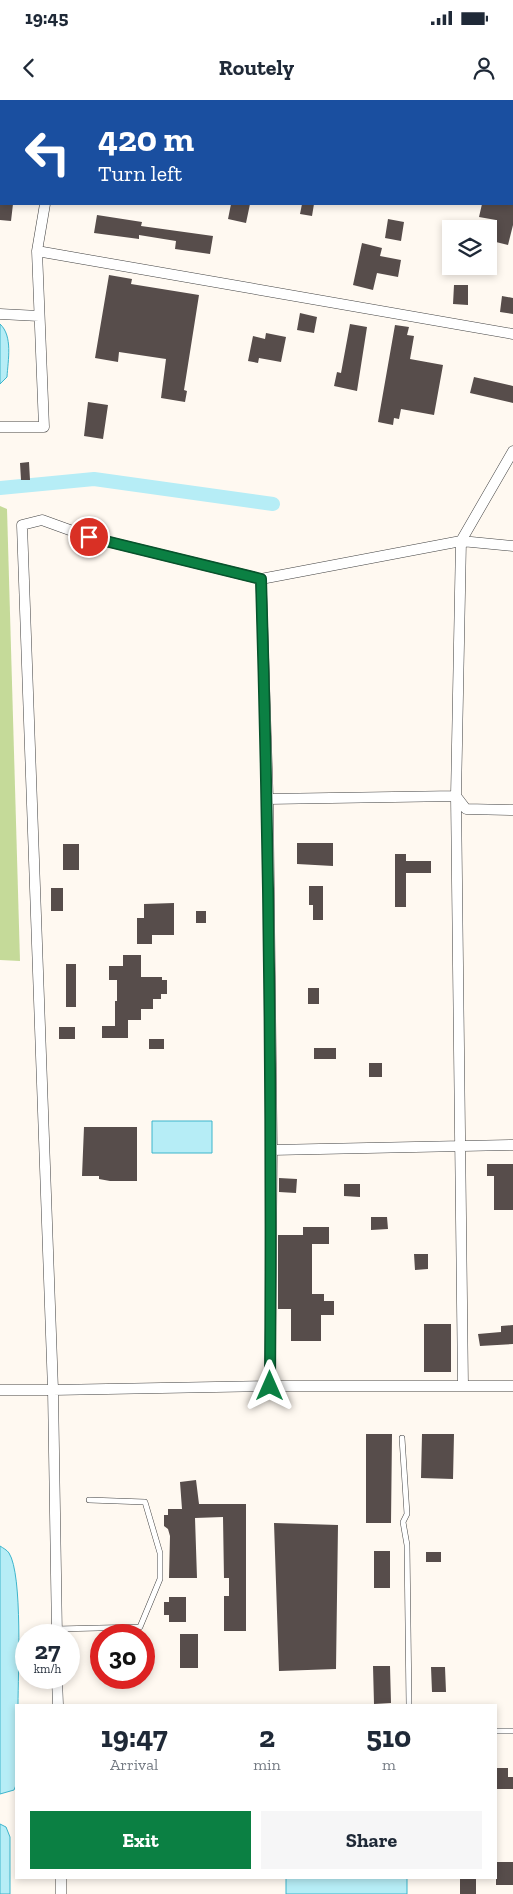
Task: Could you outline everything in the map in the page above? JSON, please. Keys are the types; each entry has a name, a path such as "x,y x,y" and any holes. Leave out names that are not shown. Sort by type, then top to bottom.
{"street":[{"path":"0,427 44,427 37,251 45,205"},
{"path":"37,251 513,334"},
{"path":"0,314 39,316"},
{"path":"463,1386 456,796 461,540 513,451"},
{"path":"57,1624 53,1390 22,524 42,520 89,537 261,579 461,540 513,546"},
{"path":"261,579 268,799 272,1150 270,1386"},
{"path":"268,799 456,796"},
{"path":"456,796 466,809 513,810"},
{"path":"272,1150 513,1145"},
{"path":"0,1390 270,1386 513,1386"},
{"path":"58,1689 58,1704"},
{"path":"61,1879 61,1894"}],"lane":[{"path":"402,1438 407,1514 404,1522 407,1545 409,1704"},
{"path":"80,1631 140,1627 144,1622 160,1579 160,1553 145,1502 89,1500"},
{"path":"497,1731 513,1731"}],"green space":[{"path":"0,506 7,509 20,961 0,960"}],"water":[{"path":"0,324 7,335 9,349 7,377 0,384"},
{"path":"152,1121 212,1121 212,1153 152,1153"},
{"path":"0,1546 9,1553 13,1565 18,1603 18,1624 15,1624 15,1689 18,1689 18,1704 15,1704 14,1790 0,1794"},
{"path":"0,1824 6,1827 10,1837 10,1894 0,1894"},
{"path":"286,1879 407,1879 407,1894 286,1894"}],"building":[{"path":"0,205 13,205 11,221 0,220"},
{"path":"231,205 250,205 246,223 228,219"},
{"path":"302,205 314,205 312,216 300,214"},
{"path":"482,205 513,205 513,225 508,245 497,242 496,220 479,217"},
{"path":"97,215 142,222 141,226 213,236 210,254 175,249 176,241 139,235 139,239 94,233"},
{"path":"388,219 404,222 401,241 385,238"},
{"path":"362,243 382,248 380,256 401,260 398,277 377,273 373,290 353,285"},
{"path":"109,275 132,279 131,284 199,295 184,390 187,391 185,402 161,398 166,359 119,352 118,362 95,358"},
{"path":"454,285 468,285 468,305 453,304"},
{"path":"502,296 513,298 513,314 500,312"},
{"path":"300,313 317,317 314,333 297,330"},
{"path":"350,324 367,327 357,391 334,386 337,372 341,373"},
{"path":"395,325 409,327 407,335 414,336 410,359 443,365 434,415 401,409 399,419 394,418 393,425 378,422"},
{"path":"266,333 286,337 281,362 259,358 258,363 248,361 253,336 265,339"},
{"path":"474,377 513,386 513,403 470,393"},
{"path":"88,402 108,405 103,439 84,436"},
{"path":"29,462 30,480 21,480 20,463"},
{"path":"297,843 333,843 333,866 297,864"},
{"path":"63,844 79,844 79,870 63,870"},
{"path":"395,854 406,854 406,861 431,861 431,873 406,873 406,907 395,907"},
{"path":"309,886 323,886 323,920 313,920 313,905 309,905"},
{"path":"51,888 63,888 63,911 51,911"},
{"path":"174,903 174,935 152,935 152,944 137,944 137,918 144,918 144,904"},
{"path":"196,911 206,911 206,923 196,923"},
{"path":"123,955 141,955 141,977 162,977 162,980 167,980 167,994 161,994 161,999 153,999 153,1009 141,1009 141,1020 128,1020 128,1038 102,1038 102,1026 115,1026 117,980 109,980 109,966 123,966"},
{"path":"66,964 76,964 76,1007 66,1007"},
{"path":"308,988 319,988 319,1004 308,1004"},
{"path":"59,1027 75,1027 75,1039 59,1039"},
{"path":"149,1039 164,1039 164,1049 149,1049"},
{"path":"314,1048 336,1048 336,1059 314,1059"},
{"path":"369,1063 382,1063 382,1077 369,1077"},
{"path":"84,1127 137,1127 137,1181 110,1181 99,1179 99,1176 82,1176"},
{"path":"487,1164 513,1164 513,1210 494,1210 494,1176 487,1176"},
{"path":"279,1178 297,1179 296,1193 279,1192"},
{"path":"344,1184 360,1184 360,1197 344,1196"},
{"path":"371,1217 387,1217 388,1229 371,1230"},
{"path":"303,1227 329,1227 329,1244 312,1244 312,1294 324,1294 324,1301 334,1301 334,1315 321,1315 321,1341 291,1341 291,1309 278,1309 278,1235 303,1235"},
{"path":"414,1254 428,1254 428,1269 415,1270"},
{"path":"424,1324 451,1324 451,1372 424,1372"},
{"path":"513,1325 513,1344 480,1346 478,1334 501,1332 501,1326"},
{"path":"366,1434 392,1434 391,1523 366,1523"},
{"path":"422,1434 454,1434 453,1479 421,1478"},
{"path":"196,1480 199,1504 246,1504 246,1631 224,1631 224,1596 229,1596 229,1578 224,1578 223,1517 195,1518 197,1578 169,1578 170,1536 168,1529 164,1526 164,1515 168,1515 168,1509 182,1509 180,1482"},
{"path":"274,1523 338,1525 336,1669 279,1671"},
{"path":"374,1551 390,1551 390,1588 374,1588"},
{"path":"426,1552 441,1552 441,1562 426,1562"},
{"path":"169,1597 186,1597 186,1622 169,1622 169,1615 164,1615 164,1602 169,1602"},
{"path":"180,1634 198,1634 198,1668 180,1668"},
{"path":"373,1666 390,1666 391,1703 374,1704"},
{"path":"431,1667 445,1667 446,1692 432,1692"},
{"path":"497,1768 508,1768 508,1777 513,1777 513,1789 497,1789"},
{"path":"497,1862 513,1862 513,1885 496,1885"},
{"path":"460,1879 476,1879 476,1894 460,1894"}],"waterway":[{"path":"0,488 94,479 273,504"}],"route":[{"path":"89,537 261,579 268,799 272,1111 270,1386"}]}
